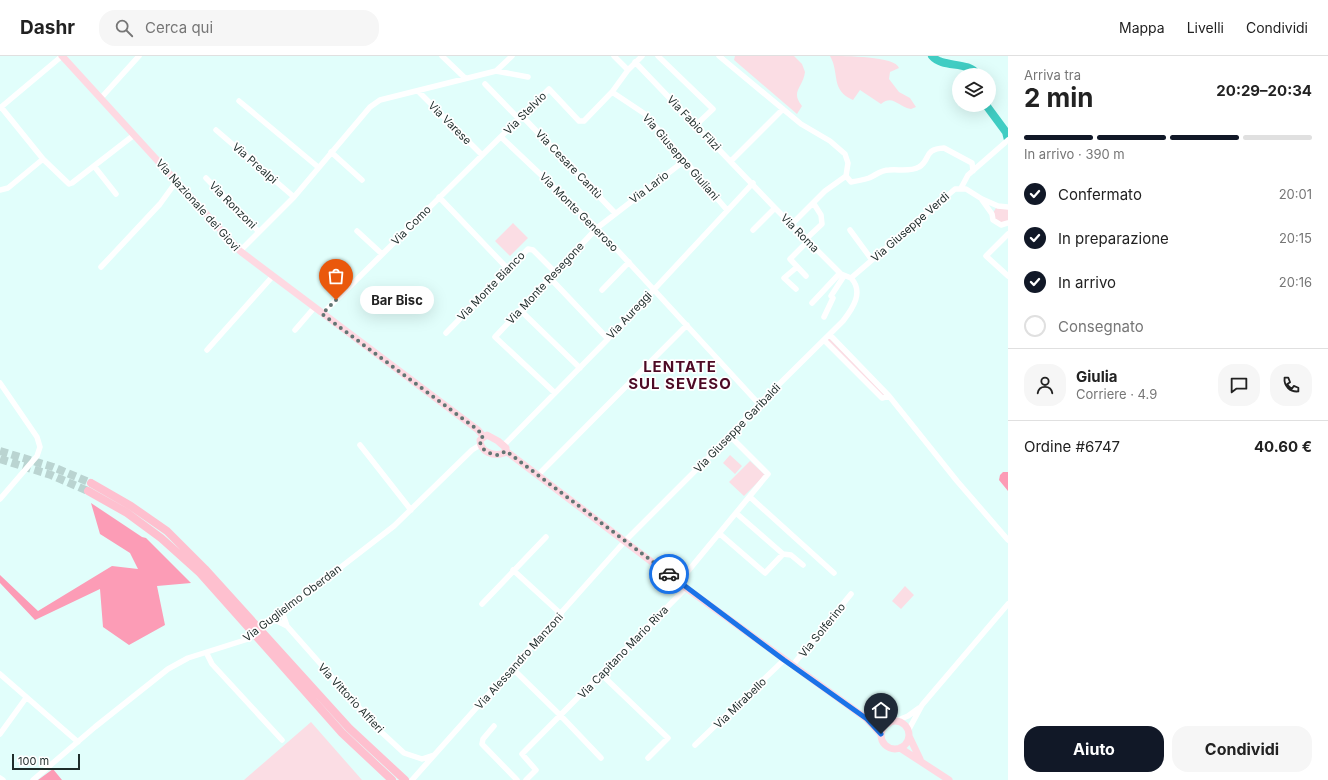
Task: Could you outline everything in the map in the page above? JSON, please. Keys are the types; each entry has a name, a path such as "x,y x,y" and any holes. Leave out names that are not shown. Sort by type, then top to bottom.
{"highway":[{"path":"392,780 342,733 200,573 156,534 90,487 131,506 167,531 205,569 349,728 404,780"}],"main road":[{"name":"Via Nazionale dei Giovi","path":"62,56 240,251 478,430 483,436 491,437 538,475 686,588 867,719 881,734"},
{"path":"483,436 480,440 480,445 491,454 502,454 505,448"},
{"name":"Via Nazionale dei Giovi","path":"867,719 893,722"},
{"path":"909,734 906,744 900,748 893,749 886,746 882,740 881,734 884,727 893,722 904,725 909,734 920,760"},
{"path":"900,748 949,780"}],"street":[{"path":"62,56 1,107 43,159 66,183 72,183 134,134"},
{"path":"101,98 139,56"},
{"path":"442,56 465,78"},
{"path":"496,71 512,56"},
{"path":"614,56 628,70"},
{"path":"612,92 628,70 642,56"},
{"path":"658,56 713,109 696,125"},
{"path":"719,56 801,124 830,141 845,154 848,163 846,176 825,191 814,204 791,225"},
{"name":"Via Fabio Filzi","path":"635,62 753,183"},
{"path":"240,251 294,196 370,107 380,100 496,71 528,77"},
{"name":"Via Cesare Cantù","path":"485,84 521,118 615,213"},
{"name":"Via Stelvio","path":"501,137 549,89 581,122 587,120 612,92"},
{"name":"Via Varese","path":"418,91 482,155"},
{"name":"Via Giuseppe Giuliani","path":"612,92 645,114 727,210"},
{"path":"238,101 318,168"},
{"path":"731,160 783,109"},
{"name":"Via Prealpi","path":"216,130 294,196"},
{"name":"Via Como","path":"322,314 501,137"},
{"name":"Via Monte Generoso","path":"501,137 596,228 629,262 759,404"},
{"name":"Via Giuseppe Verdi","path":"851,278 950,192 961,188 973,171 1008,140"},
{"path":"846,176 851,182 870,177 878,172 915,169 921,166 932,151 944,148 972,163 973,171"},
{"path":"331,152 362,180"},
{"path":"0,190 8,188 43,159"},
{"name":"Via Lario","path":"615,213 684,161"},
{"path":"94,166 116,194"},
{"name":"Via Ronzoni","path":"206,178 260,232"},
{"path":"101,267 160,204 176,182"},
{"name":"Via Roma","path":"753,183 791,225 842,274 851,278"},
{"name":"Via Aureggi","path":"505,448 753,183"},
{"path":"961,188 982,200 1004,205"},
{"path":"439,197 508,268"},
{"path":"982,200 992,214 993,220 997,224 1003,225 1008,223"},
{"path":"806,276 790,259 806,239 822,224 821,215 814,204"},
{"path":"992,214 994,208 1004,205"},
{"path":"753,230 775,208"},
{"name":"Via Monte Resegone","path":"555,394 495,337 596,228 615,213"},
{"path":"850,230 872,260"},
{"path":"357,231 382,254"},
{"path":"1008,234 986,256 1008,276"},
{"name":"Via Monte Bianco","path":"446,333 528,249 533,250 555,272"},
{"path":"602,290 629,262"},
{"path":"796,289 784,278 797,267"},
{"path":"812,303 842,274"},
{"path":"824,317 833,298 831,296 842,274"},
{"path":"207,350 272,276"},
{"path":"550,278 608,339"},
{"name":"Via Giuseppe Garibaldi","path":"625,541 730,436 759,404 830,335 848,314 857,295 856,285 851,278"},
{"path":"295,330 314,308"},
{"path":"520,310 580,368"},
{"path":"538,475 687,325"},
{"path":"830,335 889,396 957,481 1008,540"},
{"path":"824,340 882,398 889,396"},
{"path":"0,382 37,437 40,447 39,451 25,471 0,499"},
{"path":"679,582 768,474 730,436"},
{"path":"360,445 411,510"},
{"name":"Via Guglielmo Oberdan","path":"33,780 168,669 188,658 207,654 248,639 282,611 394,526 472,450 480,445"},
{"path":"750,497 834,573"},
{"path":"736,513 783,554 791,555 803,565"},
{"path":"720,534 765,573 783,554"},
{"path":"482,604 546,537"},
{"name":"Via Alessandro Manzoni","path":"412,780 513,669 625,541"},
{"path":"513,570 562,614"},
{"name":"Via Capitano Mario Riva","path":"526,780 536,770 522,754 686,588"},
{"name":"Via Solferino","path":"792,666 851,594"},
{"path":"893,722 908,716 922,705 1008,604"},
{"path":"282,611 287,626"},
{"name":"Via Vittorio Alfieri","path":"273,619 287,626 378,729 404,753 422,760 437,753"},
{"path":"207,654 212,664 282,740"},
{"name":"Via Mirabello","path":"695,745 784,660"},
{"path":"513,669 601,758"},
{"path":"0,674 78,742"},
{"path":"601,674 668,738 648,758"},
{"path":"0,734 26,698"},
{"path":"909,734 922,705"},
{"path":"494,726 483,739 482,744 517,780"}],"shaded area":[{"path":"735,56 794,56 802,64 805,72 797,93 797,97 802,106 797,114 734,60"},
{"path":"830,56 880,59 896,64 899,68 890,72 889,79 899,92 910,98 916,107 911,109 906,108 889,100 881,104 860,90 853,100 846,96 838,86 835,69"},
{"path":"996,208 1008,209 1008,221 997,223 993,213"},
{"path":"513,223 528,238 510,256 495,241"},
{"path":"829,338 885,394 883,396 827,340"},
{"path":"730,455 742,466 735,474 723,463"},
{"path":"750,461 765,475 744,496 729,482"},
{"path":"1003,472 1008,472 1008,491 999,480 1000,475"},
{"path":"91,503 142,537 146,538 191,583 157,586 165,625 129,645 103,627 100,589 35,620 0,583 0,575 38,611 112,566 138,569 130,553 100,534"},
{"path":"905,586 914,595 901,609 892,601"},
{"path":"311,722 362,780 244,780"},
{"path":"53,769 62,780 38,780"}],"waterway":[{"path":"932,56 942,62 968,68"},
{"path":"991,112 1006,132 1008,140"}],"tunnel":[{"path":"0,451 53,467 91,483"},
{"path":"0,459 51,475 88,491"}],"way so far":[{"path":"336,300 322,314 478,430 483,436 480,440 480,445 487,452 498,455 506,451 669,574"}],"place":[{"name":"Bar Bisc","path":"336,300"}],"district":[{"name":"LENTATE SUL SEVESO","path":"680,376"}],"route":[{"path":"669,574 784,660 867,719 881,734"}]}
